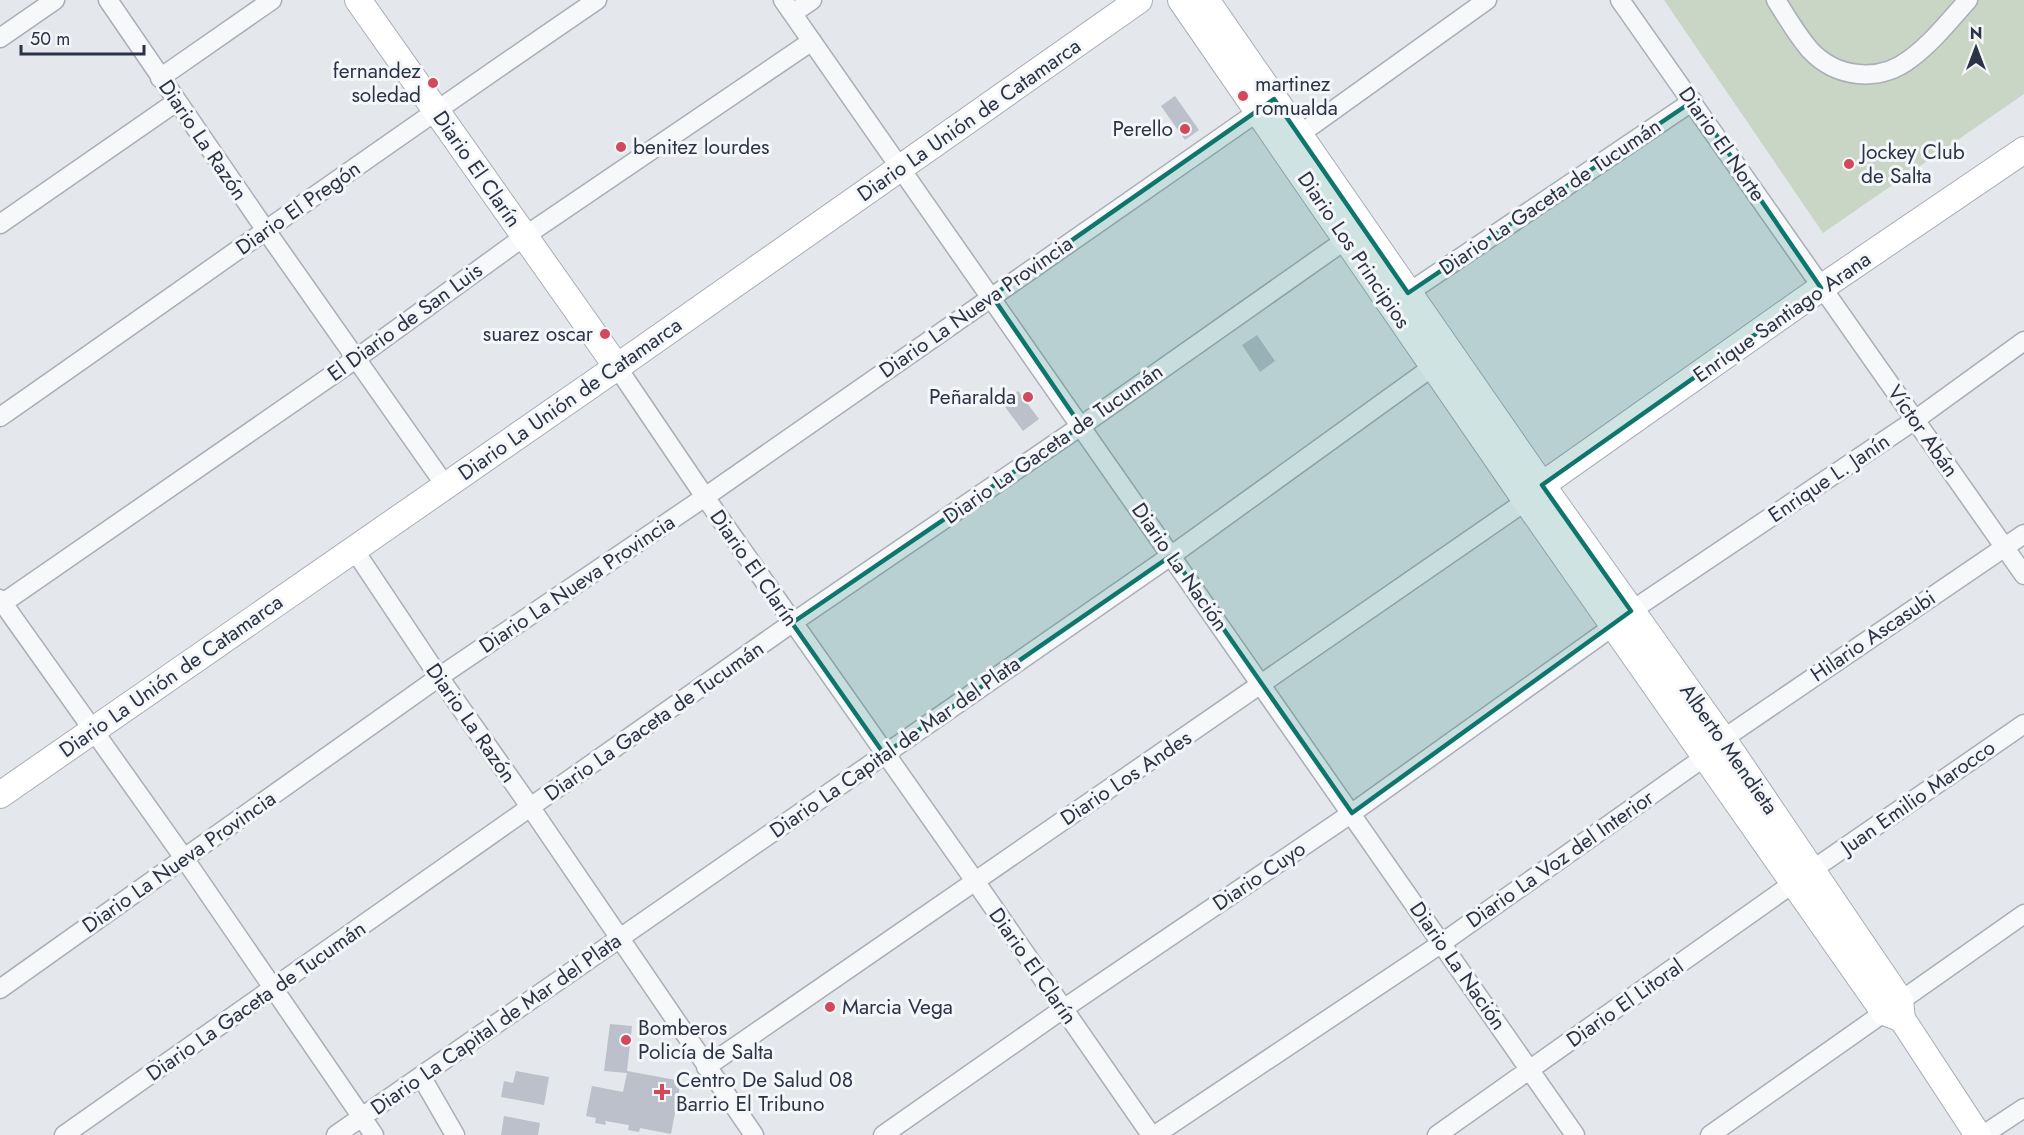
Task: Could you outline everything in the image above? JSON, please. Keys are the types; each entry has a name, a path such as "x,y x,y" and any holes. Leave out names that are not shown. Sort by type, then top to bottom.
{"street":[{"path":"0,38 56,0"},
{"name":"Diario La Razón","path":"108,0 176,102 445,485"},
{"path":"160,78 272,0"},
{"name":"Diario El Clarín","path":"358,0 617,367 792,623 1153,1135"},
{"name":"Diario El Pregón","path":"0,417 267,232 435,110 597,0"},
{"path":"788,7 812,0"},
{"name":"Diario La Unión de Catamarca","path":"0,795 617,367 1139,0"},
{"name":"Diario Los Principios","path":"1181,0 1291,140 1534,493"},
{"name":"Diario Los Principios","path":"1206,0 1266,106"},
{"path":"1291,140 1487,0"},
{"name":"Diario El Norte","path":"1620,0 1693,101 1821,288"},
{"path":"1776,0 1810,50 1829,66 1850,74 1868,75 1892,69 1908,61 1968,0"},
{"name":"Diario La Nación","path":"788,7 902,167 1575,1135"},
{"name":"El Diario de San Luis","path":"1,602 357,358 525,236 812,41"},
{"name":"Diario La Gaceta de Tucumán","path":"1408,293 1693,101"},
{"path":"0,224 176,102"},
{"name":"Diario La Nueva Provincia","path":"0,989 439,677 705,497 1266,106"},
{"name":"Enrique Santiago Arana","path":"1534,493 1821,288 2024,150"},
{"name":"Diario Los Principios","path":"1355,233 1408,293 1442,360"},
{"name":"Diario La Gaceta de Tucumán","path":"64,1135 792,623 1081,426 1355,233"},
{"name":"Víctor Abán","path":"1821,288 2024,575"},
{"name":"Enrique L. Janín","path":"1623,618 1915,420 2024,341"},
{"name":"Diario La Capital de Mar del Plata","path":"336,1135 1172,555 1442,360"},
{"name":"Alberto Mendieta","path":"1534,493 1714,747 1978,1135"},
{"name":"Diario Los Andes","path":"706,1066 1262,684 1534,493"},
{"name":"Hilario Ascasubi","path":"1714,747 2024,534"},
{"name":"Diario La Razón","path":"353,548 754,1135"},
{"path":"1,602 184,858 374,1135"},
{"name":"Diario Cuyo","path":"883,1135 1063,1009 1352,813 1623,618"},
{"name":"Juan Emilio Marocco","path":"1803,877 2024,724"},
{"name":"Diario La Voz del Interior","path":"1153,1135 1442,943 1714,747"},
{"name":"Diario El Litoral","path":"1437,1135 1803,877"},
{"path":"1710,1135 1895,1010 2024,914"},
{"path":"421,1076 455,1135"},
{"path":"1983,1135 2024,1108"}],"highlighted area":[{"path":"1274,99 1408,293 1693,101 1821,288 1542,485 1631,611 1352,813 1172,555 884,754 792,623 1081,426 992,296"}],"green space":[{"name":"Jockey Club de Salta","path":"1664,0 2024,0 2024,94 1823,233"}],"building":[{"path":"1175,96 1199,130 1185,140 1161,106"},
{"path":"1257,335 1275,361 1260,372 1242,345"},
{"path":"1018,391 1039,419 1023,431 1002,403"},
{"path":"610,1024 632,1026 627,1071 681,1081 671,1134 640,1128 639,1132 628,1130 629,1125 605,1121 606,1125 595,1123 596,1118 586,1116 592,1086 623,1092 627,1073 604,1071"},
{"path":"516,1071 549,1077 544,1105 501,1097 504,1081 513,1083"},
{"path":"504,1116 540,1123 538,1135 501,1135"}],"place":[{"name":"fernandez soledad","path":"433,83"},
{"name":"martinez romualda","path":"1243,96"},
{"name":"Perello","path":"1185,129"},
{"name":"benitez lourdes","path":"621,147"},
{"name":"Jockey Club de Salta","path":"1849,164"},
{"name":"suarez oscar","path":"605,334"},
{"name":"Peñaralda","path":"1028,397"},
{"name":"Marcia Vega","path":"830,1007"},
{"name":"Bomberos Policía de Salta","path":"626,1040"},
{"name":"Centro De Salud 08 Barrio El Tribuno","path":"662,1092"}]}
